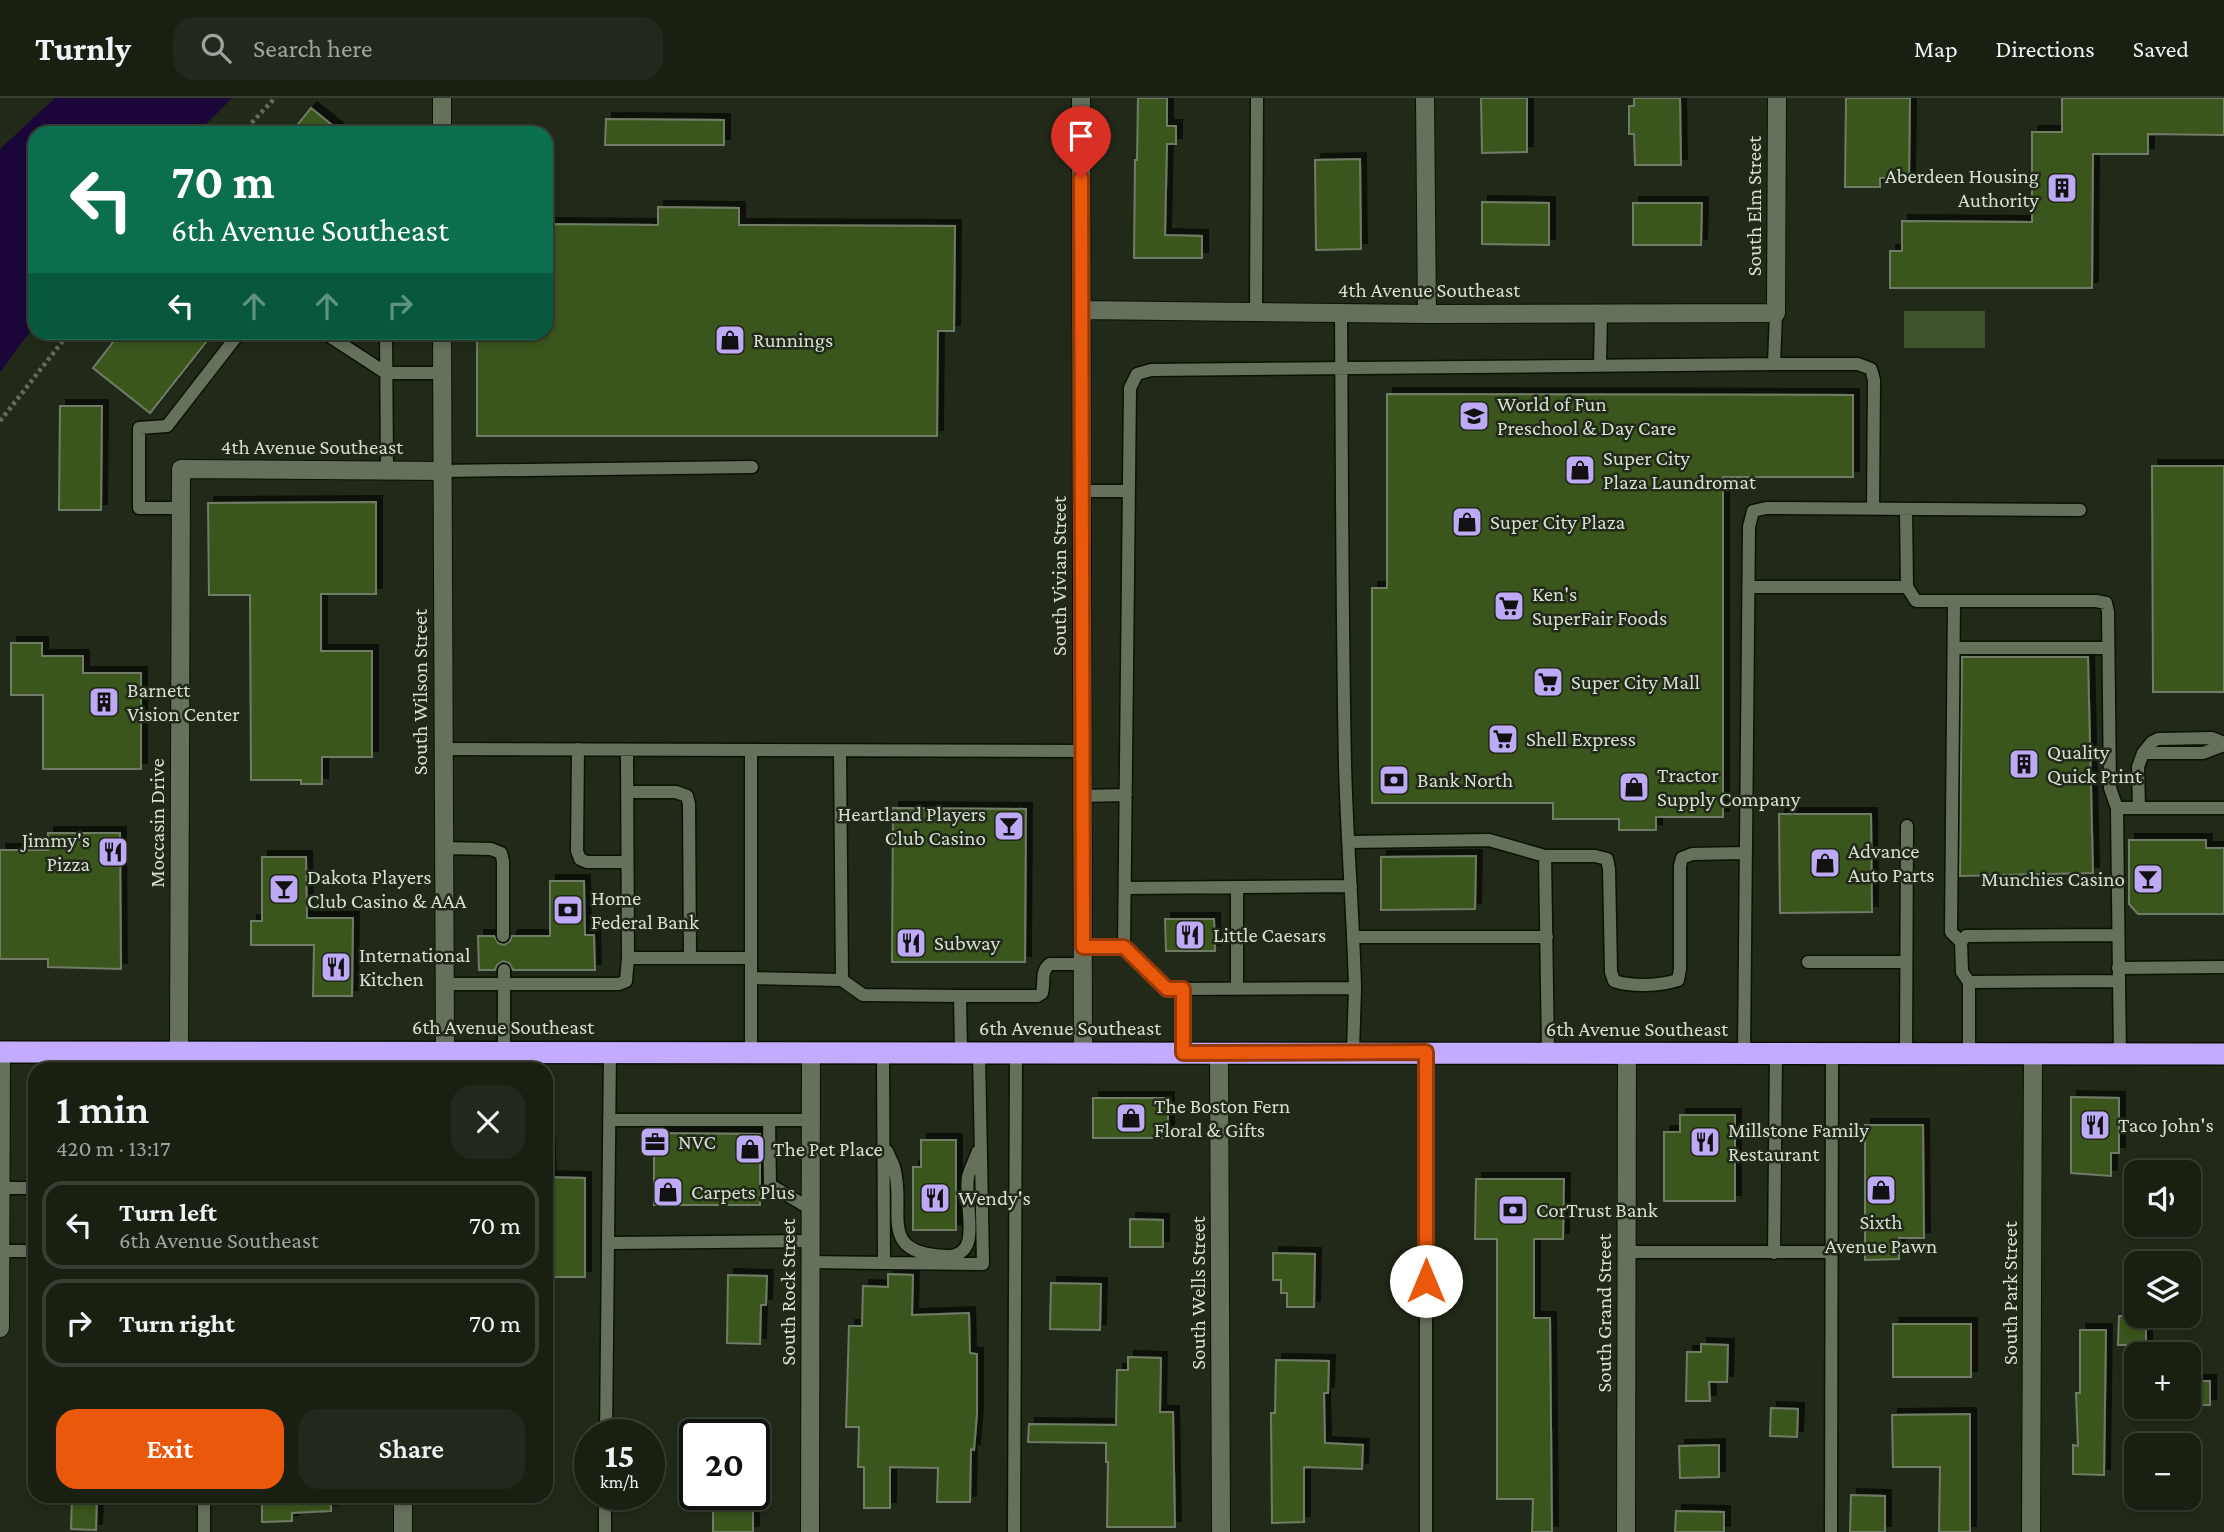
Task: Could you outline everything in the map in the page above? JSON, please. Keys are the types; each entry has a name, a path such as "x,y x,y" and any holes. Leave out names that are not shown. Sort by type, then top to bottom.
{"highway":[{"name":"6th Avenue Southeast","path":"1,1052 58,1060 179,1051 207,1060 405,1060 445,1052 610,1051 2224,1054"}],"street":[{"path":"442,98 442,126"},
{"name":"South Vivian Street","path":"1082,98 1083,1053"},
{"path":"1425,98 1427,314"},
{"name":"South Elm Street","path":"1776,313 1777,98"},
{"name":"4th Avenue Southeast","path":"1081,310 1427,314 1776,313"},
{"name":"South Wilson Street","path":"442,340 445,1052"},
{"name":"4th Avenue Southeast","path":"181,469 442,471"},
{"name":"Moccasin Drive","path":"179,1051 181,469"},
{"path":"0,1328 1,1052"},
{"name":"South Rock Street","path":"810,1532 811,1052"},
{"name":"South Wells Street","path":"1219,1053 1221,1532"},
{"name":"South Grand Street","path":"1626,1532 1627,1053"},
{"name":"South Park Street","path":"2031,1532 2034,1054"},
{"path":"403,1503 403,1532"}],"lane":[{"path":"1256,312 1257,98"},
{"path":"1341,313 1345,766 1353,937 1353,1052"},
{"path":"1600,366 1601,313"},
{"path":"1774,364 1776,313"},
{"path":"180,508 139,508 139,428 167,426 234,340"},
{"path":"335,340 386,373 442,373"},
{"path":"386,340 387,471"},
{"path":"1354,988 1167,989 1124,947 1130,388 1137,374 1151,370 1858,364 1871,369 1874,380 1873,509"},
{"path":"442,471 752,467"},
{"path":"1082,491 1129,491"},
{"path":"1744,1053 1749,527 1753,511 1766,508 2080,510"},
{"path":"1906,509 1907,587 1916,601 2105,603 2108,612 2110,788 2117,808 2120,1054"},
{"path":"1749,587 1907,587"},
{"path":"1954,601 1951,932 1961,942"},
{"path":"1954,648 2108,648"},
{"path":"2139,808 2138,767 2143,753 2152,742 2158,739 2212,737 2224,744"},
{"path":"443,749 1082,751"},
{"path":"578,749 577,851 580,859 587,862 627,862"},
{"path":"444,984 504,977 619,984 626,981 627,750"},
{"path":"751,750 751,1052"},
{"path":"840,750 842,979"},
{"path":"627,792 676,792 687,796 690,803 690,958"},
{"path":"1083,796 1126,795"},
{"path":"2117,808 2224,808"},
{"path":"1906,1054 1907,826"},
{"path":"1350,842 1489,840 1545,856 1595,856 1607,859 1611,972 1614,981 1624,984 1667,983 1678,979 1682,858 1692,854 1746,853"},
{"path":"444,848 491,849 501,853 503,936"},
{"path":"1545,856 1548,1053"},
{"path":"1125,888 1351,886"},
{"path":"1237,887 1237,989"},
{"path":"1969,1054 1969,982 1962,972 1961,942 1966,936 2118,935"},
{"path":"1353,937 1547,937"},
{"path":"751,978 842,979 863,995 1037,996 1042,993 1044,971 1050,964 1124,947"},
{"path":"628,958 751,958"},
{"path":"1808,962 1906,962"},
{"path":"1969,982 2224,967"},
{"path":"504,977 504,1052"},
{"path":"1183,989 1183,1053"},
{"path":"811,1262 983,1264 981,1143 960,996"},
{"path":"606,1419 610,1051"},
{"path":"883,1052 884,1263"},
{"path":"1014,1532 1016,1052"},
{"path":"1426,1052 1426,1532"},
{"path":"1774,1253 1776,1053"},
{"path":"1831,1532 1832,1053"},
{"path":"609,1120 811,1120"},
{"path":"769,1120 770,1185 811,1209"},
{"path":"884,1144 895,1171 897,1232 904,1242 918,1252 933,1256 952,1256 962,1252 968,1243 968,1177 981,1143"},
{"path":"1,1188 28,1188"},
{"path":"608,1243 810,1241"},
{"path":"0,1251 28,1251"},
{"path":"1627,1252 1831,1252"},
{"path":"204,1503 204,1532"},
{"path":"605,1510 605,1532"}],"path":[{"path":"249,126 275,98"},
{"path":"0,421 64,340"}],"green space":[{"path":"1904,311 1985,311 1985,348 1904,348"}],"shaded area":[{"path":"55,98 232,98 204,126 28,126 28,334 0,372 0,149"}],"building":[{"path":"1138,98 1167,98 1167,126 1176,126 1176,144 1167,144 1165,235 1202,236 1202,258 1134,258"},
{"path":"1481,98 1527,98 1527,152 1482,153"},
{"path":"1634,98 1680,98 1681,165 1635,165 1634,134 1629,134 1629,106 1634,106"},
{"name":"Aberdeen Housing Authority","path":"1846,98 1910,98 1909,178 1880,178 1880,187 1845,187"},
{"name":"Aberdeen Housing Authority","path":"2062,98 2224,98 2224,135 2148,134 2148,154 2093,154 2092,288 1890,288 1890,251 1902,251 1902,221 2032,222 2032,132 2062,132"},
{"path":"311,108 333,126 297,126"},
{"path":"606,119 724,120 724,145 605,145"},
{"path":"1360,159 1361,249 1316,250 1315,160"},
{"path":"1482,202 1549,203 1549,245 1482,244"},
{"path":"1633,203 1702,203 1701,245 1633,245"},
{"path":"658,207 739,208 739,225 955,226 954,331 938,331 937,436 477,436 477,340 553,340 553,224 658,225"},
{"path":"115,340 208,340 150,413 93,368"},
{"name":"Super City Mall","path":"1387,394 1853,395 1853,477 1723,477 1723,817 1656,817 1656,830 1619,830 1619,819 1553,819 1553,803 1372,803 1372,588 1387,588"},
{"path":"60,406 102,406 101,510 59,510"},
{"path":"2152,466 2224,466 2224,692 2153,692"},
{"path":"376,502 376,594 321,594 321,651 372,651 372,757 322,757 322,784 301,784 301,780 251,780 250,595 209,595 208,503"},
{"name":"Barnett Vision Center","path":"11,643 42,643 42,656 83,656 83,673 141,673 141,769 43,769 43,695 11,695"},
{"name":"Quality Quick Print","path":"1962,657 2088,657 2093,873 1960,876"},
{"path":"893,808 1026,809 1025,962 892,962"},
{"name":"Advance Auto Parts","path":"1779,814 1871,814 1872,912 1780,913"},
{"path":"48,833 120,833 121,969 48,967 48,959 0,959 0,850 48,850"},
{"path":"2129,840 2206,840 2206,848 2224,848 2224,914 2138,914 2129,904"},
{"path":"1476,856 1475,909 1381,910 1381,857"},
{"path":"262,857 306,857 307,918 353,918 352,996 313,996 314,945 251,945 251,921 262,921"},
{"path":"550,881 584,881 585,935 594,935 595,970 513,970 509,963 503,961 495,970 479,970 478,936 494,936 498,943 504,945 512,936 550,936"},
{"name":"Little Caesars","path":"1165,919 1214,919 1215,951 1166,951"},
{"name":"Taco John's","path":"2071,1097 2119,1098 2119,1153 2111,1153 2111,1176 2071,1173"},
{"name":"The Boston Fern Floral & Gifts","path":"1093,1098 1168,1098 1168,1138 1093,1138"},
{"path":"1680,1115 1735,1115 1735,1201 1664,1201 1664,1132 1680,1132"},
{"path":"1865,1125 1923,1125 1924,1238 1899,1238 1899,1259 1865,1260"},
{"path":"654,1133 760,1134 760,1205 654,1205"},
{"name":"Wendy's","path":"921,1140 956,1140 956,1230 913,1230 913,1167 921,1167"},
{"path":"553,1177 585,1178 585,1277 553,1277"},
{"path":"1476,1179 1564,1179 1563,1239 1534,1239 1534,1318 1550,1318 1552,1532 1532,1532 1533,1499 1497,1499 1497,1239 1475,1239"},
{"path":"1130,1219 1163,1220 1163,1247 1130,1247"},
{"path":"1273,1253 1315,1254 1314,1307 1287,1307 1287,1293 1281,1293 1281,1280 1273,1280"},
{"path":"888,1274 913,1275 912,1315 969,1313 970,1353 977,1354 977,1414 974,1450 971,1449 970,1502 937,1502 938,1468 890,1467 890,1508 864,1508 864,1467 858,1467 859,1427 846,1427 849,1326 862,1326 863,1286 888,1287"},
{"path":"728,1275 767,1276 766,1305 761,1305 760,1344 727,1343"},
{"path":"1051,1283 1101,1284 1100,1330 1050,1329"},
{"path":"2119,1316 2124,1316 2124,1328 2146,1328 2146,1342 2124,1342 2124,1345 2118,1345"},
{"path":"1893,1324 1971,1324 1971,1377 1893,1377"},
{"path":"2080,1330 2106,1330 2104,1475 2073,1474 2073,1445 2078,1446 2076,1393 2080,1393"},
{"path":"1701,1344 1728,1345 1727,1382 1709,1382 1710,1401 1686,1401 1687,1352 1701,1352"},
{"path":"1128,1357 1161,1358 1160,1412 1173,1412 1175,1527 1107,1527 1106,1443 1028,1442 1029,1424 1116,1425 1117,1370 1128,1370"},
{"path":"1276,1360 1329,1361 1328,1393 1324,1393 1325,1443 1363,1445 1362,1469 1304,1467 1304,1522 1272,1523 1271,1413 1275,1413"},
{"path":"2201,1381 2210,1381 2210,1405 2201,1405"},
{"path":"1771,1408 1798,1409 1797,1437 1770,1436"},
{"path":"1970,1414 1970,1532 1939,1532 1940,1467 1893,1467 1892,1415"},
{"path":"1719,1445 1719,1477 1680,1478 1679,1446"},
{"path":"1851,1495 1885,1496 1885,1532 1850,1532"},
{"path":"72,1503 97,1503 96,1530 71,1529"},
{"path":"262,1503 331,1503 331,1511 292,1513 292,1521 262,1522"},
{"path":"713,1510 753,1510 753,1532 713,1532"},
{"path":"1676,1511 1724,1512 1724,1532 1675,1532"}],"place":[{"name":"Aberdeen Housing Authority","path":"2062,188"},
{"name":"Runnings","path":"730,340"},
{"name":"World of Fun Preschool & Day Care","path":"1474,416"},
{"name":"Super City Plaza Laundromat","path":"1580,470"},
{"name":"Super City Plaza","path":"1467,522"},
{"name":"Ken's SuperFair Foods","path":"1509,606"},
{"name":"Super City Mall","path":"1548,682"},
{"name":"Barnett Vision Center","path":"104,702"},
{"name":"Shell Express","path":"1503,739"},
{"name":"Quality Quick Print","path":"2024,764"},
{"name":"Bank North","path":"1394,780"},
{"name":"Tractor Supply Company","path":"1634,787"},
{"name":"Heartland Players Club Casino","path":"1009,826"},
{"name":"Jimmy's Pizza","path":"113,852"},
{"name":"Advance Auto Parts","path":"1825,863"},
{"name":"Munchies Casino","path":"2148,879"},
{"name":"Dakota Players Club Casino & AAA","path":"284,889"},
{"name":"Home Federal Bank","path":"568,910"},
{"name":"Little Caesars","path":"1190,935"},
{"name":"Subway","path":"911,943"},
{"name":"International Kitchen","path":"336,967"},
{"name":"The Boston Fern Floral & Gifts","path":"1131,1118"},
{"name":"Taco John's","path":"2095,1125"},
{"name":"NVC","path":"655,1142"},
{"name":"Millstone Family Restaurant","path":"1705,1142"},
{"name":"The Pet Place","path":"750,1149"},
{"name":"Sixth Avenue Pawn","path":"1881,1190"},
{"name":"Carpets Plus","path":"668,1192"},
{"name":"Wendy's","path":"935,1198"},
{"name":"CorTrust Bank","path":"1513,1210"}],"route":[{"path":"1081,178 1083,947 1124,947 1167,989 1183,989 1183,1053 1426,1052 1426,1281"}]}
